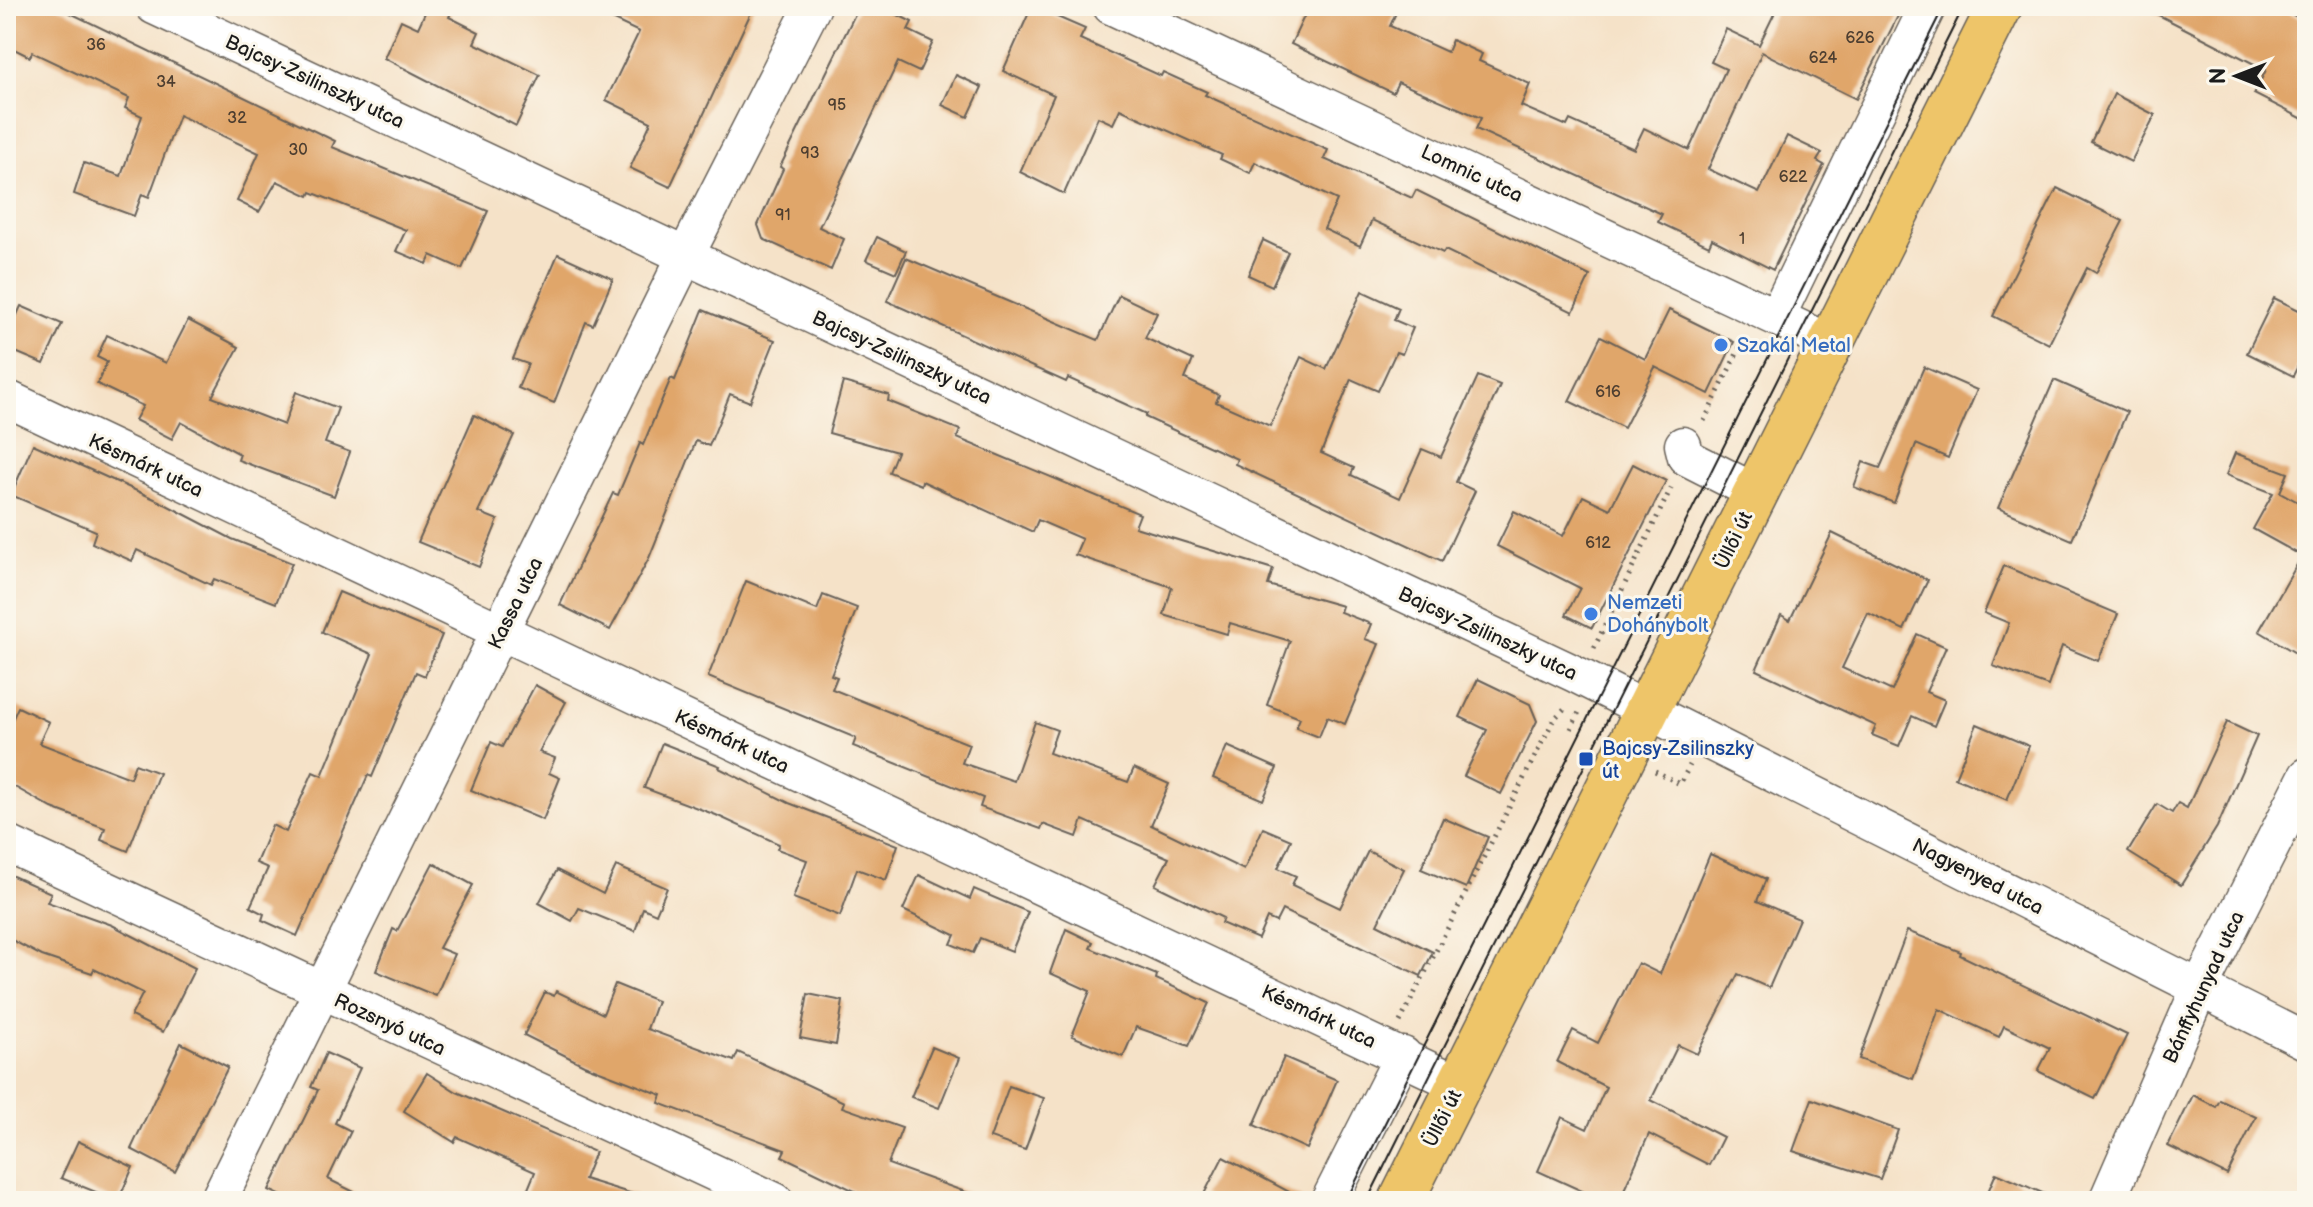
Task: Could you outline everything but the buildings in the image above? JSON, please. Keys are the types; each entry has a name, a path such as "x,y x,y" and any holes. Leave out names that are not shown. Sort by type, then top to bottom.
{"main road":[{"name":"Üllői út","path":"1401,1201 2000,6"}],"street":[{"name":"Bajcsy-Zsilinszky utca","path":"154,6 1648,710"},
{"name":"Kassa utca","path":"218,1201 686,255 813,6"},
{"name":"Lomnic utca","path":"1111,6 1831,343"},
{"path":"1777,316 1928,6"},
{"name":"Késmárk utca","path":"6,398 500,633 1395,1051 1459,1084"},
{"path":"1682,454 1757,493"},
{"name":"Nagyenyed utca","path":"1648,710 2307,1042"},
{"name":"Bánffyhunyad utca","path":"2107,1201 2200,987 2307,776"},
{"name":"Rozsnyó utca","path":"6,843 320,992 775,1201"},
{"path":"1329,1201 1395,1051"}],"path":[{"path":"1395,1051 1554,719 1564,706 1579,712 1571,729"}],"tram line":[{"path":"1346,1201 1944,6"},
{"path":"1367,1201 1964,6"}],"place":[{"name":"Szakál Metal","path":"1721,345"},
{"name":"Nemzeti Dohánybolt","path":"1591,614"},
{"name":"Bajcsy-Zsilinszky út","path":"1586,759"}]}
